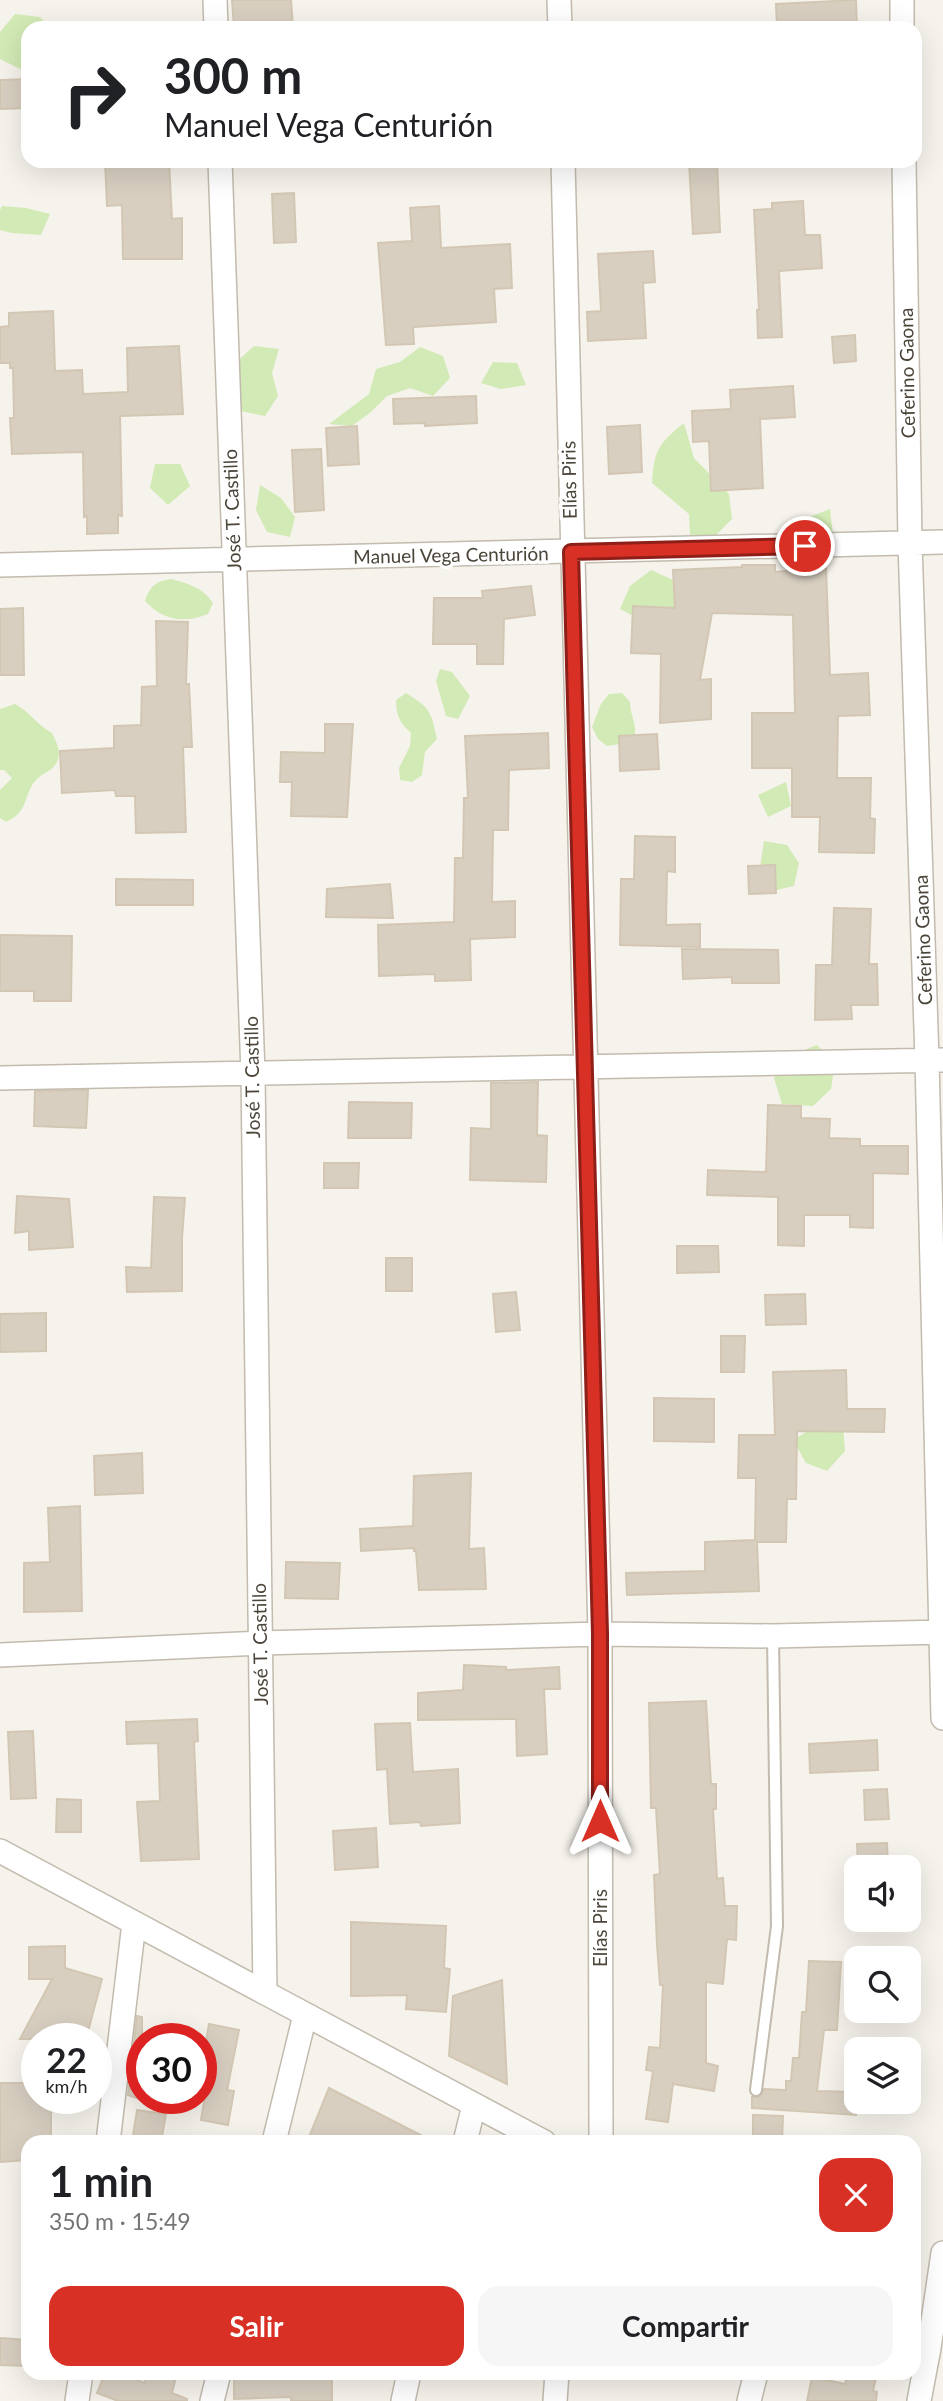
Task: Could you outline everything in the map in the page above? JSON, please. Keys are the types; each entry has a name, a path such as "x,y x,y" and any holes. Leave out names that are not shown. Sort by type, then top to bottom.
{"street":[{"path":"215,0 216,21"},
{"path":"559,0 560,21"},
{"path":"902,0 902,21"},
{"name":"José T. Castillo","path":"220,168 253,1074 265,1993"},
{"name":"Elías Piris","path":"563,168 600,1634 600,2135"},
{"name":"Ceferino Gaona","path":"904,168 910,543 935,1060 943,1718"},
{"name":"Manuel Vega Centurión","path":"0,565 943,542"},
{"path":"0,1079 935,1060"},
{"path":"0,1655 260,1643 600,1634 773,1636 942,1632"},
{"path":"0,1851 531,2135"},
{"path":"109,2135 134,1923"},
{"path":"276,2135 305,2014"},
{"path":"468,2135 474,2105"},
{"path":"919,2401 943,2253"},
{"path":"77,2401 79,2380"},
{"path":"212,2401 217,2380"},
{"path":"403,2401 408,2380"},
{"path":"555,2401 556,2380"},
{"path":"749,2401 754,2380"}],"lane":[{"path":"756,2090 777,1926 773,1636"}],"green space":[{"path":"15,14 40,17 44,21 21,21 21,70 0,59 0,32"},
{"path":"2,206 50,214 41,235 12,233 0,230"},
{"path":"254,346 279,349 272,373 278,396 265,416 241,411 235,363"},
{"path":"420,347 443,356 450,378 433,396 410,388 387,396 352,426 329,424 369,394 376,369 400,362"},
{"path":"493,362 517,363 526,385 501,389 481,383"},
{"path":"684,423 694,458 729,494 732,519 714,537 690,537 689,514 652,483 659,448"},
{"path":"155,464 180,464 190,486 168,505 150,488"},
{"path":"260,485 281,498 295,517 290,537 267,532 256,510"},
{"path":"830,509 833,535 808,542 807,518"},
{"path":"651,570 673,580 683,601 667,619 641,620 620,609 630,586"},
{"path":"171,579 204,593 213,603 208,614 190,619 174,618 159,612 145,601 154,585"},
{"path":"440,669 452,672 470,696 458,719 446,716 436,681"},
{"path":"406,693 429,712 437,739 425,752 422,775 412,782 400,780 399,768 410,746 411,733 399,719 396,700"},
{"path":"622,693 630,702 635,735 626,743 607,746 598,739 592,727 601,704 609,694"},
{"path":"15,704 52,733 59,755 54,766 33,784 19,813 6,822 0,818 0,790 12,778 4,770 0,770 0,709"},
{"path":"786,782 791,806 768,817 758,795"},
{"path":"764,841 787,845 799,863 794,886 772,891 760,867"},
{"path":"817,1045 835,1063 831,1089 813,1106 782,1104 774,1078 791,1055"},
{"path":"816,1426 843,1426 845,1451 827,1471 806,1463 793,1440"}],"building":[{"path":"232,0 291,0 292,21 234,21"},
{"path":"856,0 857,21 777,21 776,4"},
{"path":"21,79 21,108 0,109 0,80"},
{"path":"105,168 169,168 172,219 182,218 182,259 123,259 122,205 107,206"},
{"path":"689,168 717,168 720,232 693,234"},
{"path":"294,193 296,242 274,243 272,194"},
{"path":"803,201 805,235 820,235 822,268 779,271 782,337 758,338 754,210 772,209 772,203"},
{"path":"439,206 441,248 510,244 512,288 494,289 496,322 413,327 414,344 386,345 378,243 412,241 410,208"},
{"path":"653,251 655,282 643,283 646,338 588,341 587,312 601,311 598,254"},
{"path":"53,311 55,371 82,370 83,394 128,392 127,348 179,346 183,414 120,416 122,516 118,515 118,533 87,534 87,516 84,517 83,452 12,454 10,418 14,418 13,368 10,368 10,363 0,363 0,327 9,326 9,313"},
{"path":"855,335 856,361 834,363 832,337"},
{"path":"793,386 795,417 760,419 763,488 711,491 709,441 693,442 692,411 731,409 730,390"},
{"path":"476,396 477,423 425,426 425,423 394,424 393,399"},
{"path":"640,425 642,472 609,474 607,427"},
{"path":"357,426 359,464 328,466 326,428"},
{"path":"321,449 324,510 295,512 292,450"},
{"path":"775,565 775,572 826,567 830,675 868,673 870,715 838,716 837,778 871,778 870,818 875,819 874,853 819,852 820,817 792,817 792,768 752,768 752,713 795,713 793,615 712,613 700,680 711,679 711,719 660,723 661,654 631,653 633,606 675,608 673,570"},
{"path":"531,586 535,615 504,619 503,664 477,664 477,644 433,644 434,598 483,598 482,591"},
{"path":"23,608 24,675 0,675 0,609"},
{"path":"156,621 188,622 186,684 189,684 192,747 183,747 186,832 136,833 135,796 116,796 115,790 62,793 60,751 114,748 114,726 141,725 142,687 157,686"},
{"path":"325,724 353,724 347,817 291,816 292,782 280,782 281,752 325,753"},
{"path":"548,733 549,768 509,770 508,830 493,830 492,902 515,901 515,937 470,939 471,980 435,981 435,974 379,976 378,925 454,922 455,858 463,858 464,798 468,798 465,736"},
{"path":"657,734 659,769 620,771 619,736"},
{"path":"635,836 675,837 675,872 667,871 666,925 700,924 700,947 620,945 621,879 634,879"},
{"path":"775,865 776,893 749,894 748,866"},
{"path":"116,879 193,880 193,905 116,905"},
{"path":"390,884 393,918 326,917 327,889"},
{"path":"834,908 871,909 869,964 877,964 878,1005 851,1005 852,1019 815,1020 816,965 832,965"},
{"path":"0,935 72,936 71,1001 34,1001 34,991 0,991"},
{"path":"682,949 778,950 779,983 732,983 732,977 683,979"},
{"path":"538,1082 537,1135 547,1136 546,1182 470,1180 471,1128 491,1129 491,1083"},
{"path":"88,1090 86,1128 34,1126 35,1091"},
{"path":"349,1102 412,1103 411,1138 348,1138"},
{"path":"768,1105 801,1106 801,1118 830,1119 829,1138 860,1139 860,1146 908,1146 908,1174 873,1173 873,1228 850,1227 850,1215 804,1215 804,1246 778,1245 778,1197 707,1195 708,1170 766,1172"},
{"path":"324,1163 359,1163 358,1188 324,1188"},
{"path":"17,1196 69,1199 73,1247 29,1250 29,1231 15,1233"},
{"path":"154,1197 185,1198 182,1291 127,1292 126,1267 151,1268"},
{"path":"677,1246 718,1246 719,1272 677,1273"},
{"path":"386,1258 412,1258 412,1291 386,1291"},
{"path":"516,1292 520,1330 496,1332 493,1294"},
{"path":"805,1294 806,1324 766,1325 765,1295"},
{"path":"46,1313 46,1351 0,1352 0,1314"},
{"path":"721,1336 745,1336 744,1372 721,1372"},
{"path":"846,1370 847,1409 885,1409 884,1432 797,1431 796,1499 787,1499 786,1542 757,1542 759,1591 627,1595 626,1573 705,1571 705,1542 755,1540 756,1478 738,1478 739,1435 775,1435 773,1372"},
{"path":"654,1398 714,1399 714,1442 654,1441"},
{"path":"142,1453 143,1493 95,1495 94,1456"},
{"path":"471,1473 469,1549 484,1548 486,1589 419,1590 414,1548 361,1551 360,1529 413,1526 414,1476"},
{"path":"80,1506 82,1611 24,1612 24,1563 50,1562 48,1508"},
{"path":"286,1562 340,1563 338,1599 285,1598"},
{"path":"464,1665 506,1667 506,1670 559,1667 560,1689 544,1689 547,1754 517,1756 516,1719 418,1720 418,1693 463,1690"},
{"path":"706,1701 711,1784 716,1784 716,1809 713,1809 717,1879 723,1878 725,1906 737,1906 736,1940 727,1939 723,1984 706,1982 706,2063 718,2066 714,2091 673,2084 668,2122 646,2119 653,2071 646,2070 649,2047 660,2048 663,1985 660,1985 657,1945 654,1875 660,1874 656,1808 651,1808 649,1703"},
{"path":"197,1719 198,1741 194,1742 199,1859 141,1861 137,1802 160,1801 158,1743 127,1744 126,1722"},
{"path":"410,1723 413,1772 458,1769 460,1823 421,1826 420,1822 390,1824 387,1769 377,1770 375,1724"},
{"path":"33,1731 36,1798 11,1799 8,1732"},
{"path":"877,1740 878,1770 810,1773 809,1744"},
{"path":"887,1789 889,1819 865,1820 864,1790"},
{"path":"57,1799 81,1800 81,1832 56,1832"},
{"path":"376,1828 378,1867 335,1870 333,1831"},
{"path":"887,1843 888,1855 857,1855 857,1844"},
{"path":"351,1922 446,1926 444,1968 450,1969 446,2012 406,2009 407,1995 351,1996"},
{"path":"65,1946 65,1968 102,1979 90,2023 29,2023 52,1979 29,1979 29,1947"},
{"path":"809,1961 841,1962 837,2030 824,2030 817,2091 844,2092 844,2114 856,2115 752,2108 752,2097 760,2097 764,2089 786,2090 786,2081 791,2081 793,2058 799,2058 802,2012 806,2012"},
{"path":"502,1980 507,2084 449,2056 453,1996"},
{"path":"137,2016 142,2017 142,2023 136,2023"},
{"path":"217,2026 239,2030 227,2090 234,2091 228,2125 201,2120 202,2114 217,2114"},
{"path":"0,2083 21,2083 21,2114 51,2114 51,2135 21,2135 21,2160 0,2162"},
{"path":"329,2088 420,2135 310,2135"},
{"path":"136,2114 166,2114 162,2135 133,2135"},
{"path":"753,2115 783,2116 782,2135 753,2135"},
{"path":"0,2338 21,2340 21,2366 0,2365"},
{"path":"102,2380 137,2380 145,2383 146,2380 175,2380 172,2393 187,2401 118,2401 97,2393"},
{"path":"234,2380 332,2380 332,2401 291,2401 291,2397 234,2399"},
{"path":"811,2380 845,2384 846,2380 875,2380 873,2391 877,2392 876,2401 807,2401"}],"route":[{"path":"600,1821 600,1634 571,552 805,546"}]}
